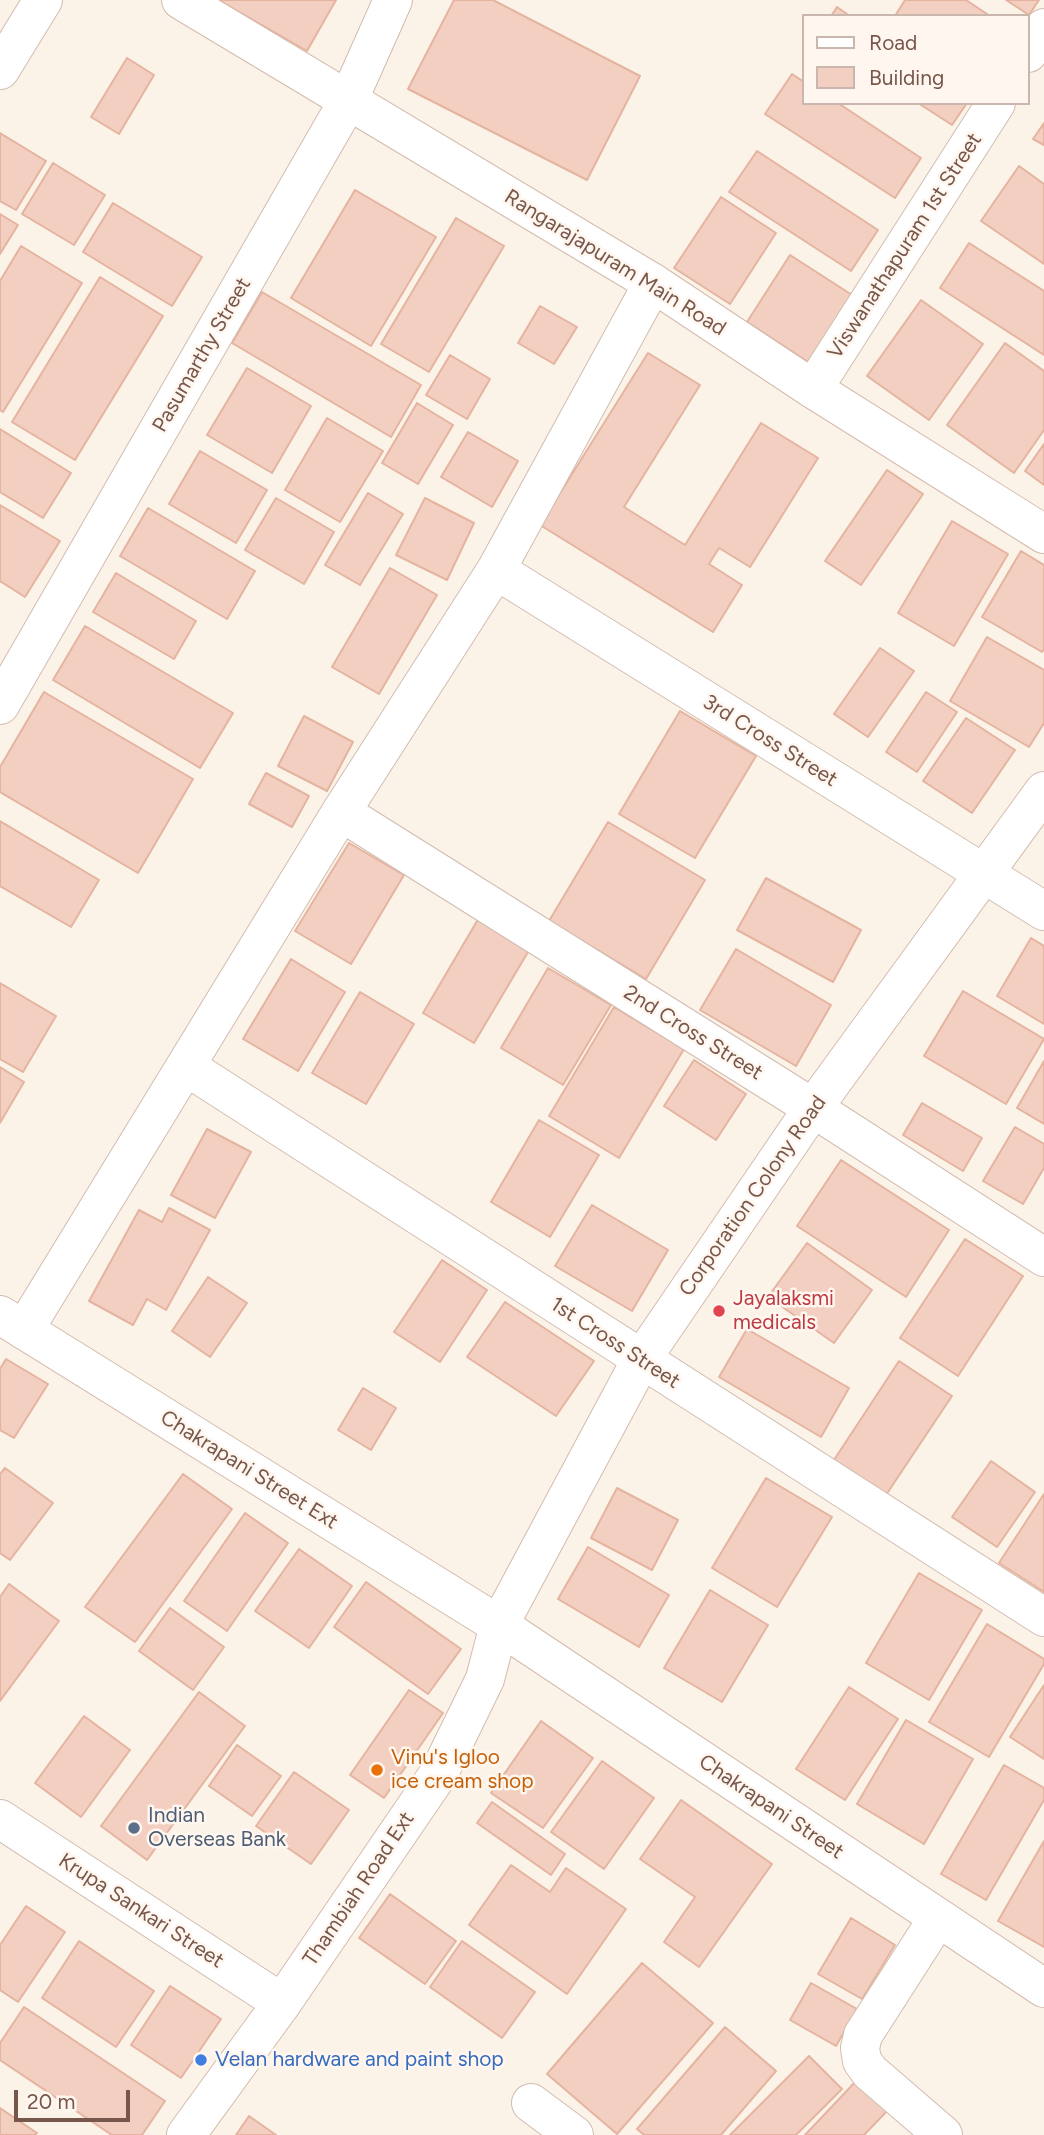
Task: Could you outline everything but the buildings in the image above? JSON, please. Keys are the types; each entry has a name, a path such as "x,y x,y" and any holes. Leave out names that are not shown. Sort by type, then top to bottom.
{"street":[{"path":"0,71 43,0"},
{"name":"Rangarajapuram Main Road","path":"181,0 653,283 813,389 1044,534"},
{"name":"Pasumarthy Street","path":"0,705 348,101 393,0"},
{"path":"1030,50 1044,28"},
{"name":"Viswanathapuram 1st Street","path":"813,389 995,105"},
{"path":"12,1323 187,1067 341,812 496,570 653,283"},
{"name":"3rd Cross Street","path":"496,570 1044,911"},
{"name":"Corporation Colony Road","path":"499,1625 640,1360 813,1108 1044,790"},
{"name":"2nd Cross Street","path":"341,812 813,1108 1044,1257"},
{"name":"1st Cross Street","path":"187,1067 1044,1617"},
{"name":"Chakrapani Street Ext","path":"12,1323 499,1625"},
{"name":"Chakrapani Street","path":"499,1625 1044,1988"},
{"name":"Thambiah Road Ext","path":"186,2135 282,2003 439,1773 485,1679 499,1625"},
{"name":"Krupa Sankari Street","path":"0,1819 282,2003"},
{"path":"937,1918 863,2035 860,2048 862,2061 870,2072 943,2135"},
{"path":"531,2103 574,2135"}],"place":[{"name":"Jayalaksmi medicals","path":"719,1311"},
{"name":"Vinu's Igloo ice cream shop","path":"377,1770"},
{"name":"Indian Overseas Bank","path":"134,1828"},
{"name":"Velan hardware and paint shop","path":"201,2060"}]}
